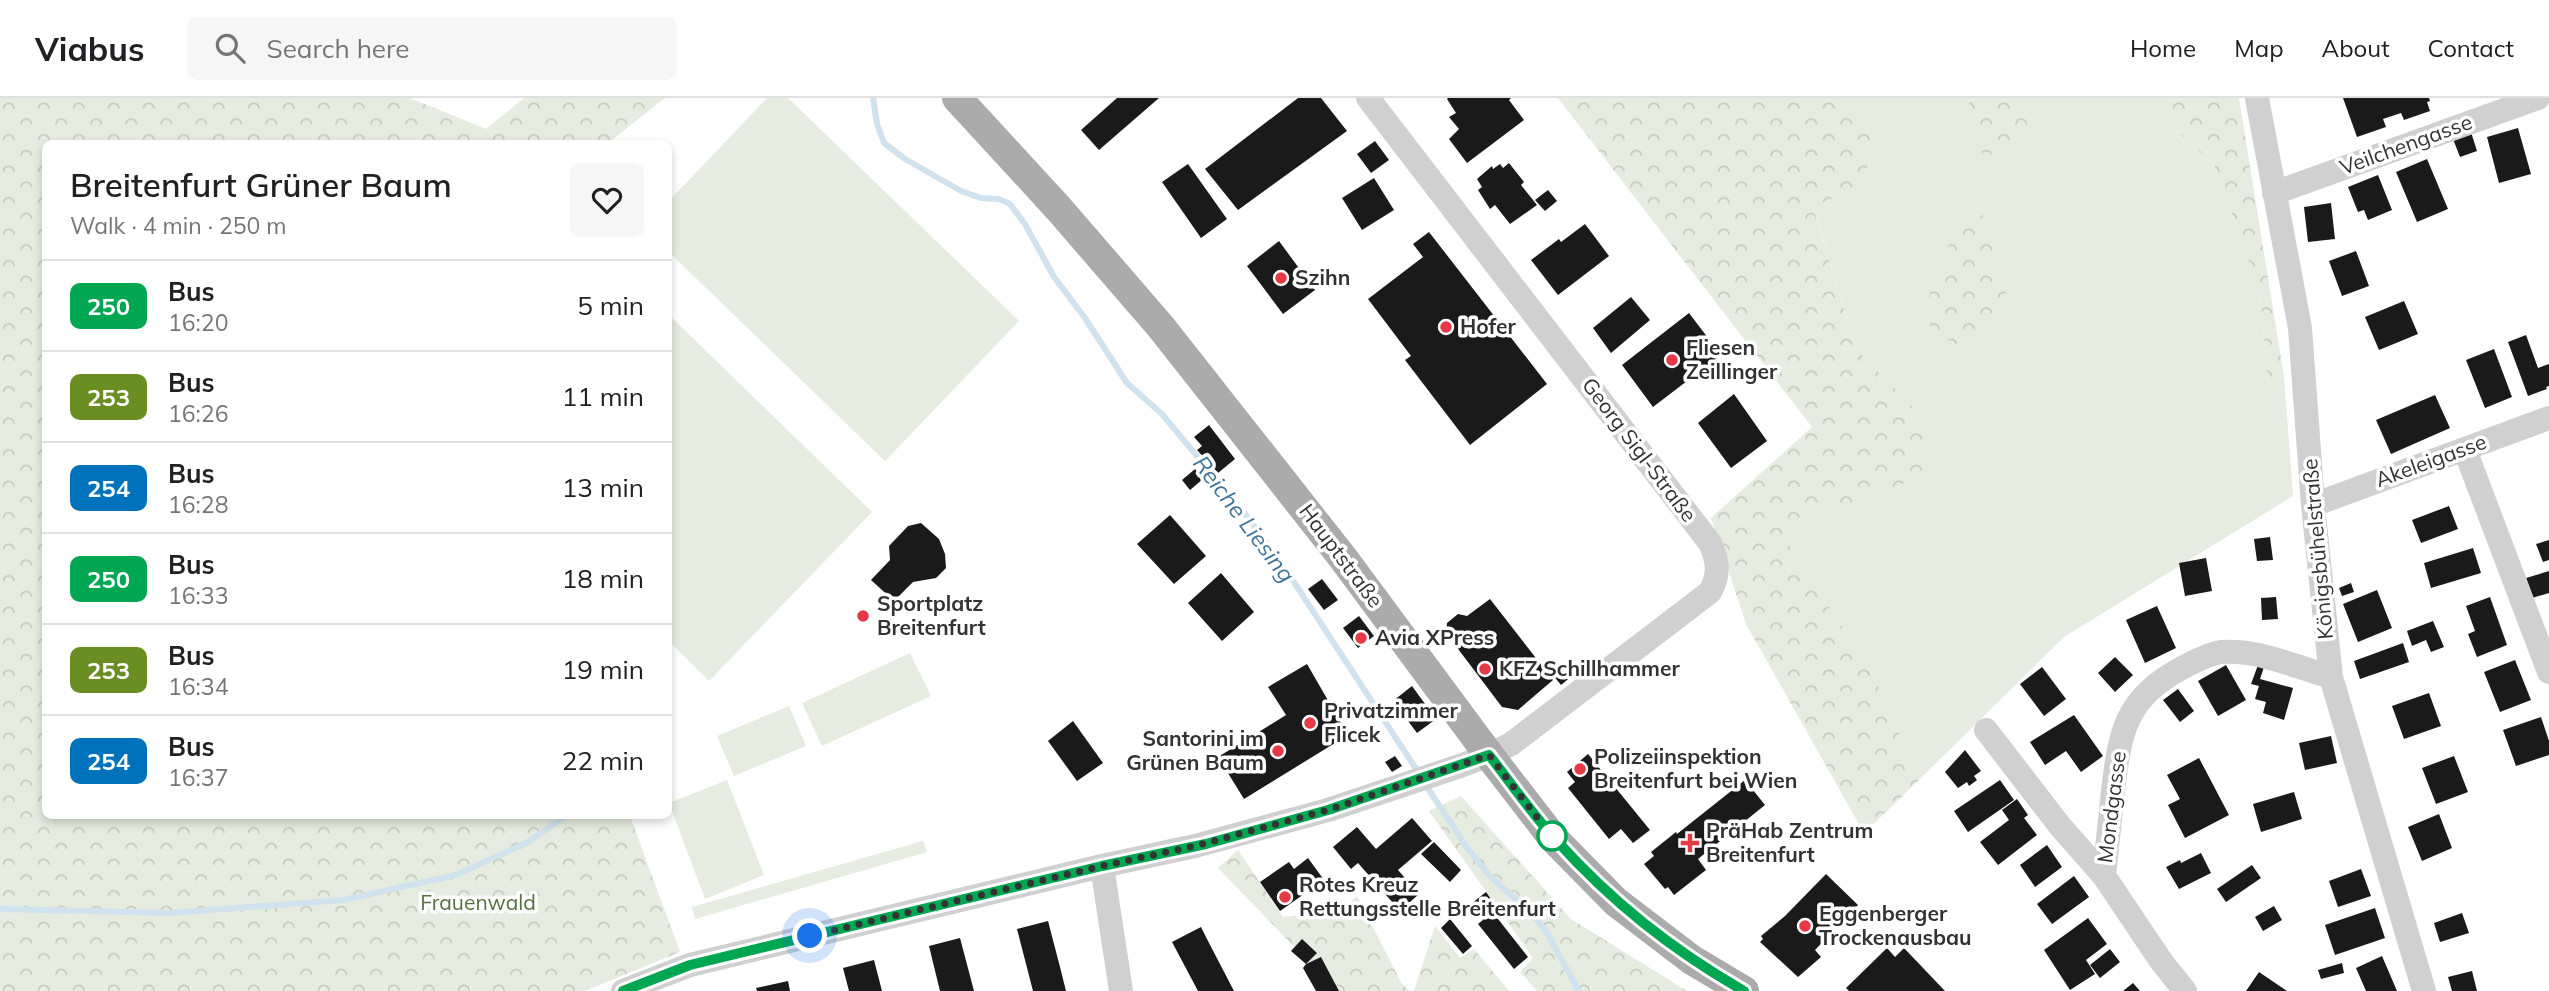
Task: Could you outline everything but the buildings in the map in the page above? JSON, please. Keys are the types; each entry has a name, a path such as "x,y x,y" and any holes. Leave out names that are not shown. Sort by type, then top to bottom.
{"main road":[{"name":"Hauptstraße","path":"957,98 1059,209 1161,327 1343,558 1553,838 1616,902 1692,960 1744,991"}],"street":[{"name":"Georg Sigl-Straße","path":"628,990 690,965 1102,866 1206,844 1328,810 1489,755 1511,744 1710,592 1718,571 1716,557 1702,533 1368,98"},
{"name":"Königsbühelstraße","path":"2257,98 2300,328 2313,505 2331,677 2424,991"},
{"name":"Veilchengasse","path":"2274,193 2538,98"},
{"name":"Akeleigasse","path":"2313,505 2549,418"},
{"path":"2465,450 2549,671"},
{"name":"Mondgasse","path":"2104,876 2118,744 2130,715 2145,693 2166,676 2192,662 2220,652 2252,654 2331,677"},
{"path":"1986,730 2060,826 2104,876 2161,961 2185,991"},
{"path":"1102,866 1121,991"}],"green space":[{"name":"Frauenwald","path":"0,98 410,98 486,129 524,98 665,98 612,140 42,140 42,819 631,819 680,952 585,991 0,991"},
{"path":"767,98 788,98 1019,321 885,461 672,255 672,198"},
{"path":"1558,98 1849,98 1878,147 1858,186 1813,207 1856,349 1934,429 1920,476 1846,509 1806,507 1786,540 1874,677 1920,779 1864,833 1746,624 1711,518 1812,427"},
{"path":"1849,98 2141,98 2214,165 2260,294 2269,392 2284,377 2293,496 2064,637 1920,779 1874,677 1786,540 1806,507 1846,509 1934,430 1856,349 1813,206 1858,186 1878,147"},
{"path":"1973,98 2003,100 2017,107 2031,134 2021,149 1983,156 1970,117 1969,101"},
{"path":"2141,98 2239,98 2284,377 2269,393 2260,294 2214,165"},
{"path":"1983,215 2002,242 1996,270 2009,301 1978,338 1958,345 1934,333 1923,312 1955,229"},
{"path":"672,318 872,512 709,681 672,644"},
{"path":"910,653 931,696 822,746 802,703"},
{"path":"789,706 806,746 734,776 717,736"},
{"path":"727,780 764,875 705,899 672,811 672,802"},
{"path":"1461,796 1571,919 1687,991 1537,991 1520,972 1533,958 1429,811"},
{"path":"923,841 927,852 695,919 692,907"},
{"path":"1238,850 1283,917 1340,910 1357,896 1402,984 1410,991 1337,991 1218,868"},
{"path":"1435,926 1460,958 1474,949 1509,991 1414,991"}],"waterway":[{"name":"Reiche Liesing","path":"873,98 877,124 884,143 905,159 961,191 1010,204 1025,224 1054,277 1085,318 1127,383 1162,414 1250,520 1292,579 1420,775"},
{"name":"Reiche Liesing","path":"1425,784 1468,849 1489,875 1533,915 1547,933 1579,991"},
{"path":"0,909 170,913 343,900 456,875 528,842 562,819"}],"bus line":[{"name":"250","path":"623,991 690,965 1147,855 1206,844 1328,810 1489,755 1553,838 1616,902 1692,960 1744,991"}],"place":[{"name":"Szihn","path":"1281,278"},
{"name":"Hofer","path":"1446,327"},
{"name":"Fliesen Zeillinger","path":"1672,360"},
{"name":"Sportplatz Breitenfurt","path":"863,616"},
{"name":"Avia XPress","path":"1361,638"},
{"name":"KFZ Schillhammer","path":"1485,669"},
{"name":"Privatzimmer Flicek","path":"1310,723"},
{"name":"Santorini im Grünen Baum","path":"1278,751"},
{"name":"Polizeiinspektion Breitenfurt bei Wien","path":"1580,769"},
{"name":"PräHab Zentrum Breitenfurt","path":"1690,843"},
{"name":"Rotes Kreuz Rettungsstelle Breitenfurt","path":"1285,897"},
{"name":"Eggenberger Trockenausbau","path":"1805,926"}],"route":[{"path":"810,936 1147,855 1195,846 1328,810 1489,755 1553,838 1552,836"}]}
